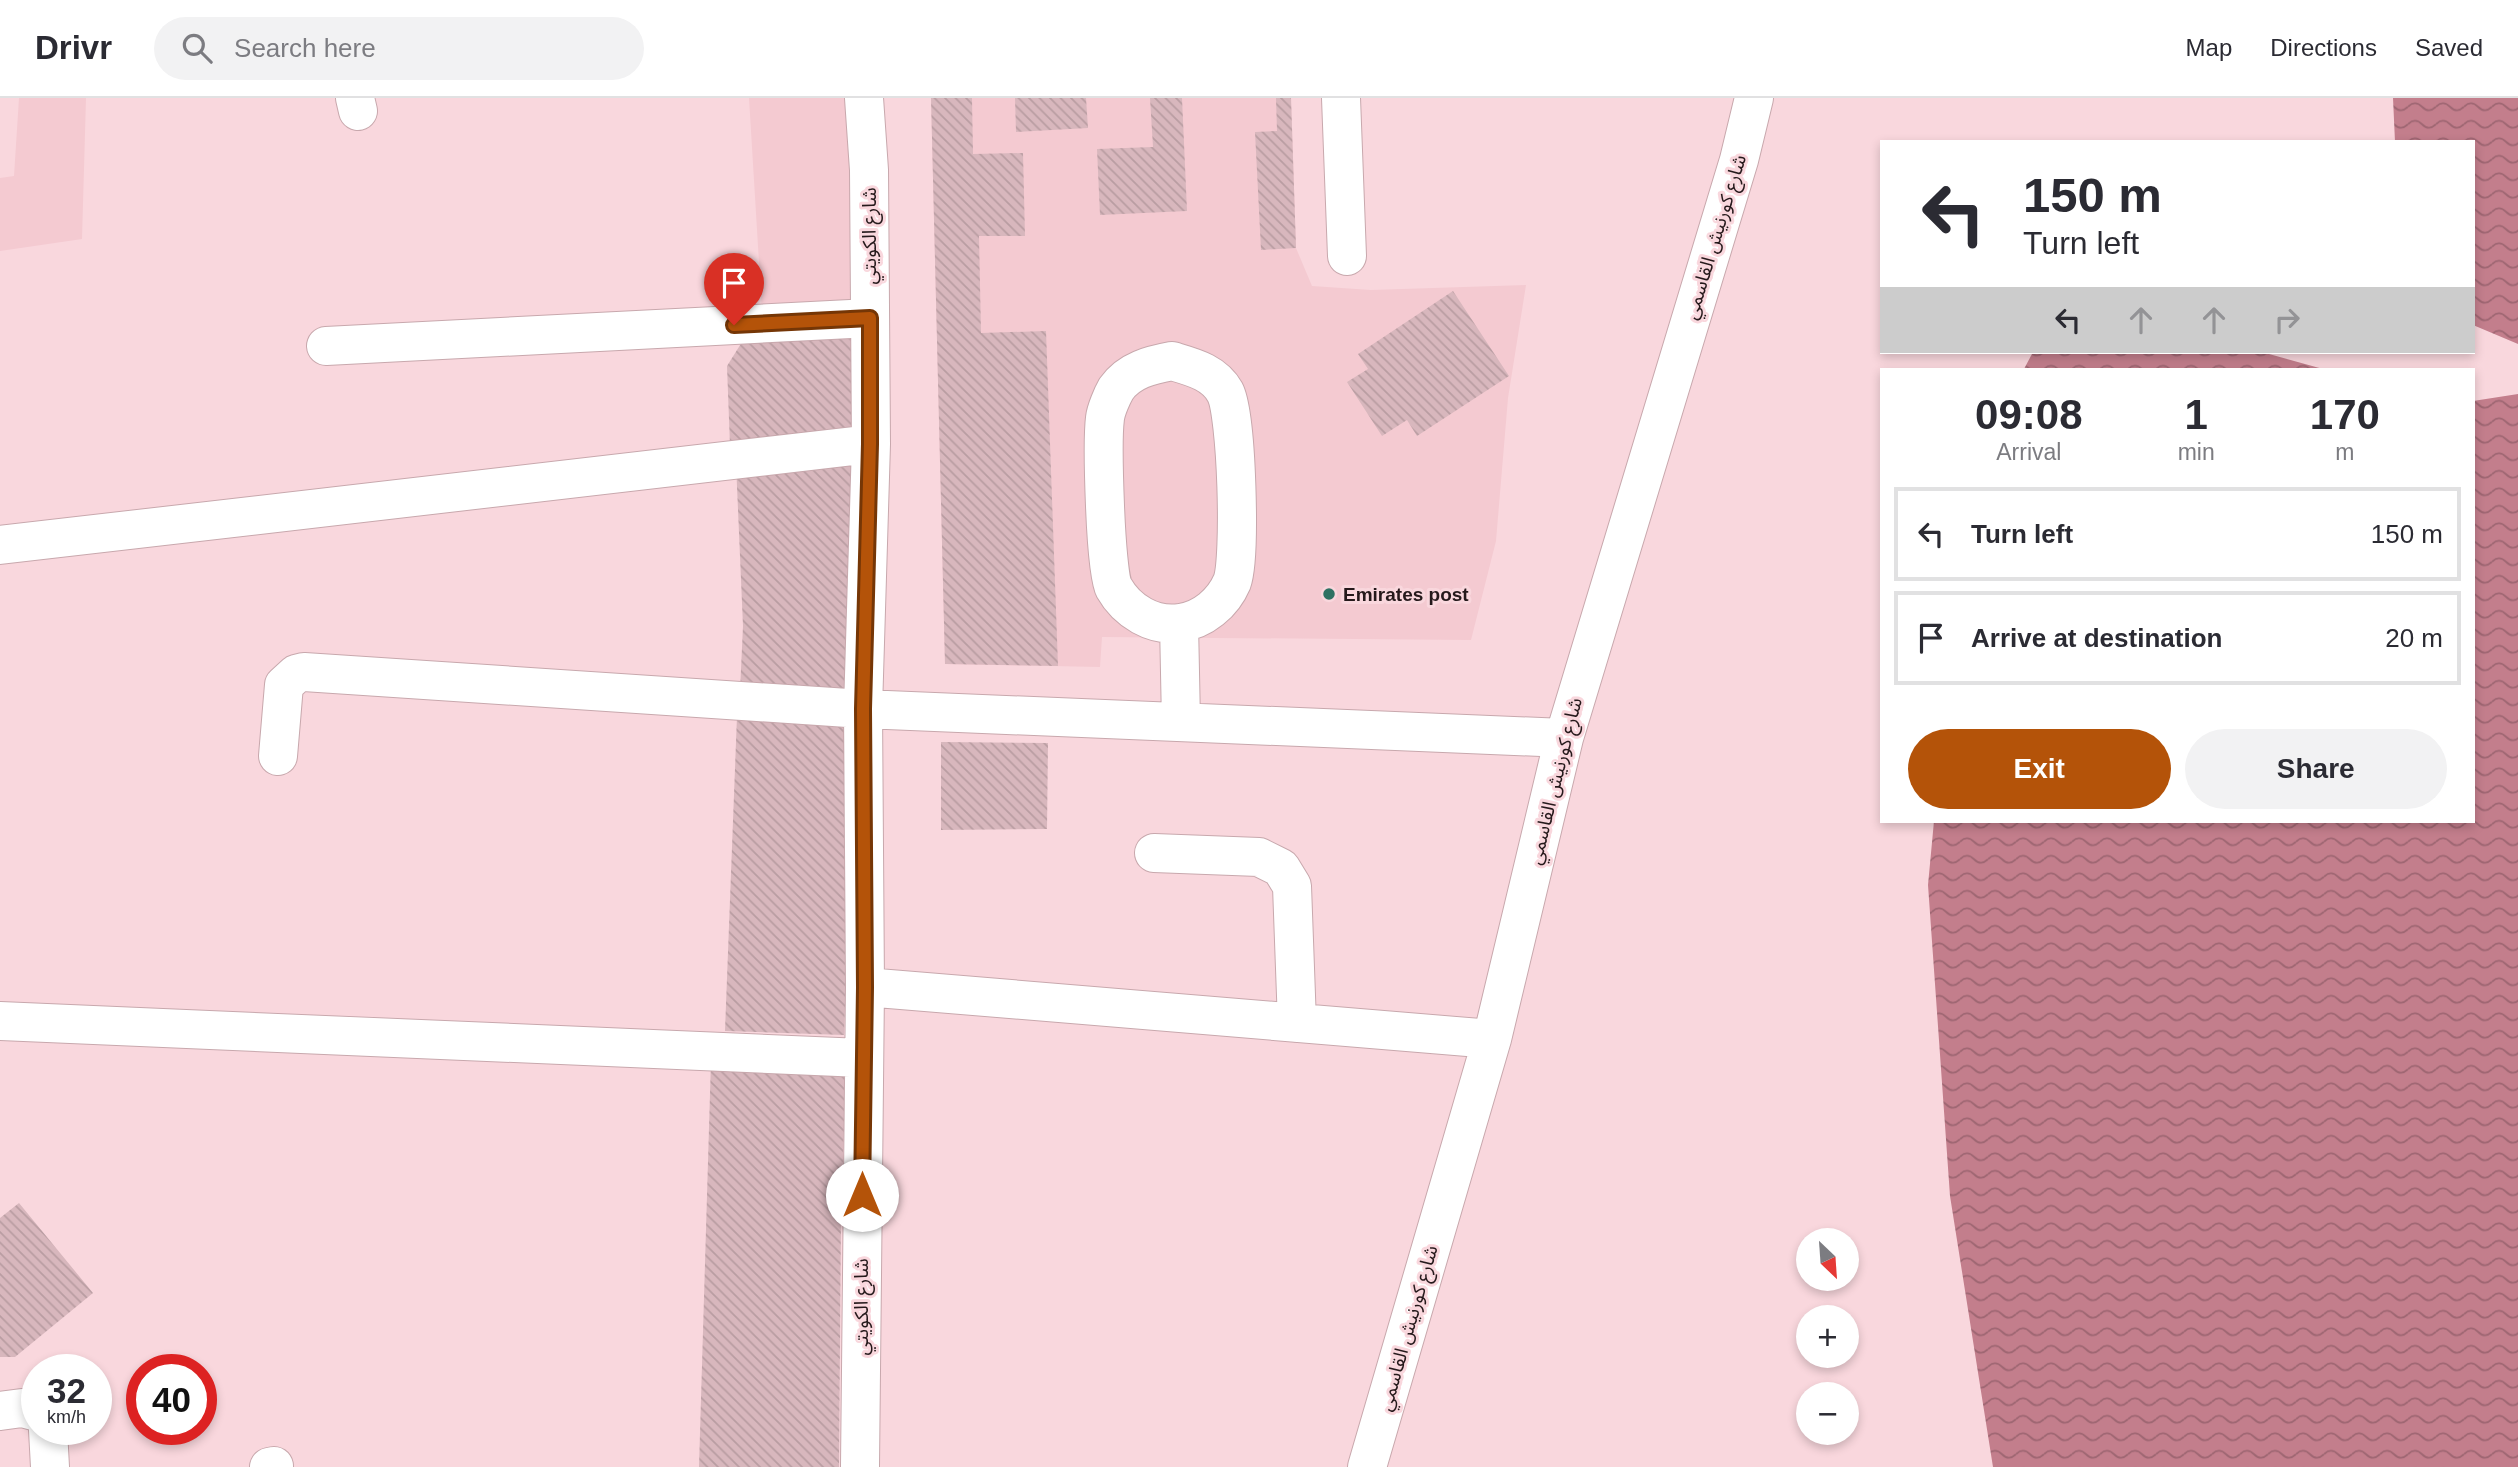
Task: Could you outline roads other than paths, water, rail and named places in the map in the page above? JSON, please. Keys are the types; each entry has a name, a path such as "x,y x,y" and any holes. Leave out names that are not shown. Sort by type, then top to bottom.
{"street":[{"name":"شارع الكويتي","path":"860,1467 862,1058 865,987 863,709 870,444 869,170 864,98"},
{"path":"1341,98 1347,256"},
{"name":"شارع كورنيش القاسمي","path":"1367,1467 1492,1039 1564,738 1739,160 1754,98"},
{"path":"326,345 870,318"},
{"path":"1172,361 1202,370 1210,377 1224,391 1234,421 1236,557 1233,581 1221,601 1202,616 1179,623 1152,621 1129,608 1113,586 1107,559 1105,417 1117,388 1141,367 1172,361"},
{"path":"0,545 870,444"},
{"path":"1179,623 1181,722"},
{"path":"278,756 284,685 296,674 304,672 863,709 1564,738"},
{"path":"1154,853 1259,857 1281,868 1292,886 1297,1023"},
{"path":"865,987 1492,1039"},
{"path":"0,1021 862,1058"},
{"path":"0,1411 21,1408"},
{"path":"49,1445 50,1467"}],"water":[{"path":"2393,98 2518,98 2518,344 2475,326 2475,140 2395,140"},
{"path":"2032,354 2269,354 2319,368 2025,368"},
{"path":"2518,394 2518,1467 1993,1467 1950,1196 1928,885 1934,823 2475,823 2475,401"}],"place":[{"name":"Emirates post","path":"1329,594"}]}
